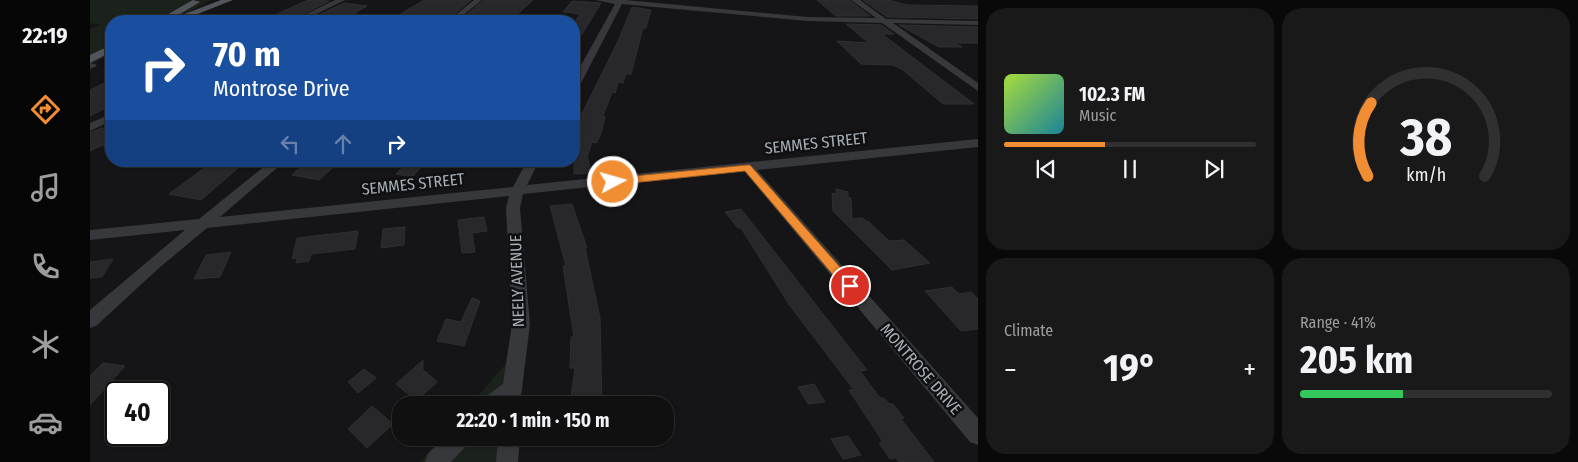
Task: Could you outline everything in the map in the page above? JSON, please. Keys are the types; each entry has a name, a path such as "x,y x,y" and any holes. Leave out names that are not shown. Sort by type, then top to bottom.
{"main road":[{"path":"172,15 200,0"},
{"path":"189,15 213,0"},
{"path":"190,15 229,0"},
{"path":"91,65 105,53"},
{"path":"91,65 105,59"}],"street":[{"path":"309,15 340,0"},
{"path":"459,15 478,0"},
{"path":"599,0 733,9 807,19 978,23"},
{"path":"854,0 978,88"},
{"path":"580,68 621,1"},
{"path":"90,128 105,120"},
{"name":"SEMMES STREET","path":"90,235 978,143"},
{"path":"90,321 153,264 273,167"},
{"name":"NEELY AVENUE","path":"511,396 521,324 513,208 517,192 530,167"},
{"name":"MONTROSE DRIVE","path":"747,168 978,434"},
{"path":"436,462 451,446"},
{"path":"507,462 508,446"}],"shaded area":[{"path":"90,0 211,0 183,15 105,15 105,57 90,65 90,29 100,25 90,23"},
{"path":"515,353 509,396 478,396"},
{"path":"434,446 502,446 499,462 420,462"}],"building":[{"path":"308,0 329,1 302,15 275,15"},
{"path":"424,0 471,0 453,15 399,15"},
{"path":"484,0 533,0 516,15 466,15"},
{"path":"817,0 849,0 870,16 836,16"},
{"path":"863,0 888,0 907,5 978,6 978,19 887,17"},
{"path":"572,1 601,3 580,37 580,14 563,12"},
{"path":"344,3 367,6 351,15 319,15"},
{"path":"632,7 651,10 646,28 643,28 631,74 626,74 623,83 618,82 615,93 612,92 603,116 605,117 601,134 596,143 592,142 587,157 592,173 574,174 574,167 580,167 580,118 619,39"},
{"path":"846,24 881,25 894,34 882,34 974,104 943,104 903,70 893,65 861,64 837,41 869,43"},
{"path":"899,25 978,27 978,43 955,43 962,47 939,47"},
{"path":"105,83 105,108 90,116 90,90"},
{"path":"101,128 105,128 105,145 90,151 90,133"},
{"path":"206,167 238,168 201,200 169,194"},
{"path":"301,167 333,167 319,180 292,175"},
{"path":"402,167 421,167 412,177 396,174"},
{"path":"836,189 848,192 848,197 851,198 852,219 862,218 869,222 889,241 904,240 930,263 892,270 833,211 832,193 836,194"},
{"path":"572,204 587,248 585,248 600,318 602,396 571,396 575,368 570,368 571,337 574,337 563,266 566,266 550,206"},
{"path":"741,209 867,370 860,371 880,398 884,398 889,404 893,404 904,418 901,419 934,462 899,462 896,458 890,459 879,443 883,442 849,390 854,390 788,303 741,228 738,228 725,212"},
{"path":"484,217 487,231 472,233 475,252 462,253 458,220"},
{"path":"405,227 404,245 381,248 383,229"},
{"path":"358,231 355,249 311,254 309,261 296,263 297,258 292,259 297,238"},
{"path":"231,252 220,277 194,279 206,255"},
{"path":"113,259 102,277 90,278 90,262"},
{"path":"952,287 959,294 971,292 978,299 978,329 961,331 925,291"},
{"path":"472,298 480,301 464,346 437,341 446,319 461,322"},
{"path":"423,360 423,375 425,371 437,382 422,396 410,396 396,384"},
{"path":"103,363 125,366 112,381 105,381 105,388 90,405 90,376"},
{"path":"364,369 376,378 358,393 348,382"},
{"path":"814,384 825,402 808,404 798,387"},
{"path":"372,406 392,423 367,448 348,429"},
{"path":"848,436 861,455 843,459 831,439"}],"route":[{"path":"613,182 747,168 850,286"}]}
